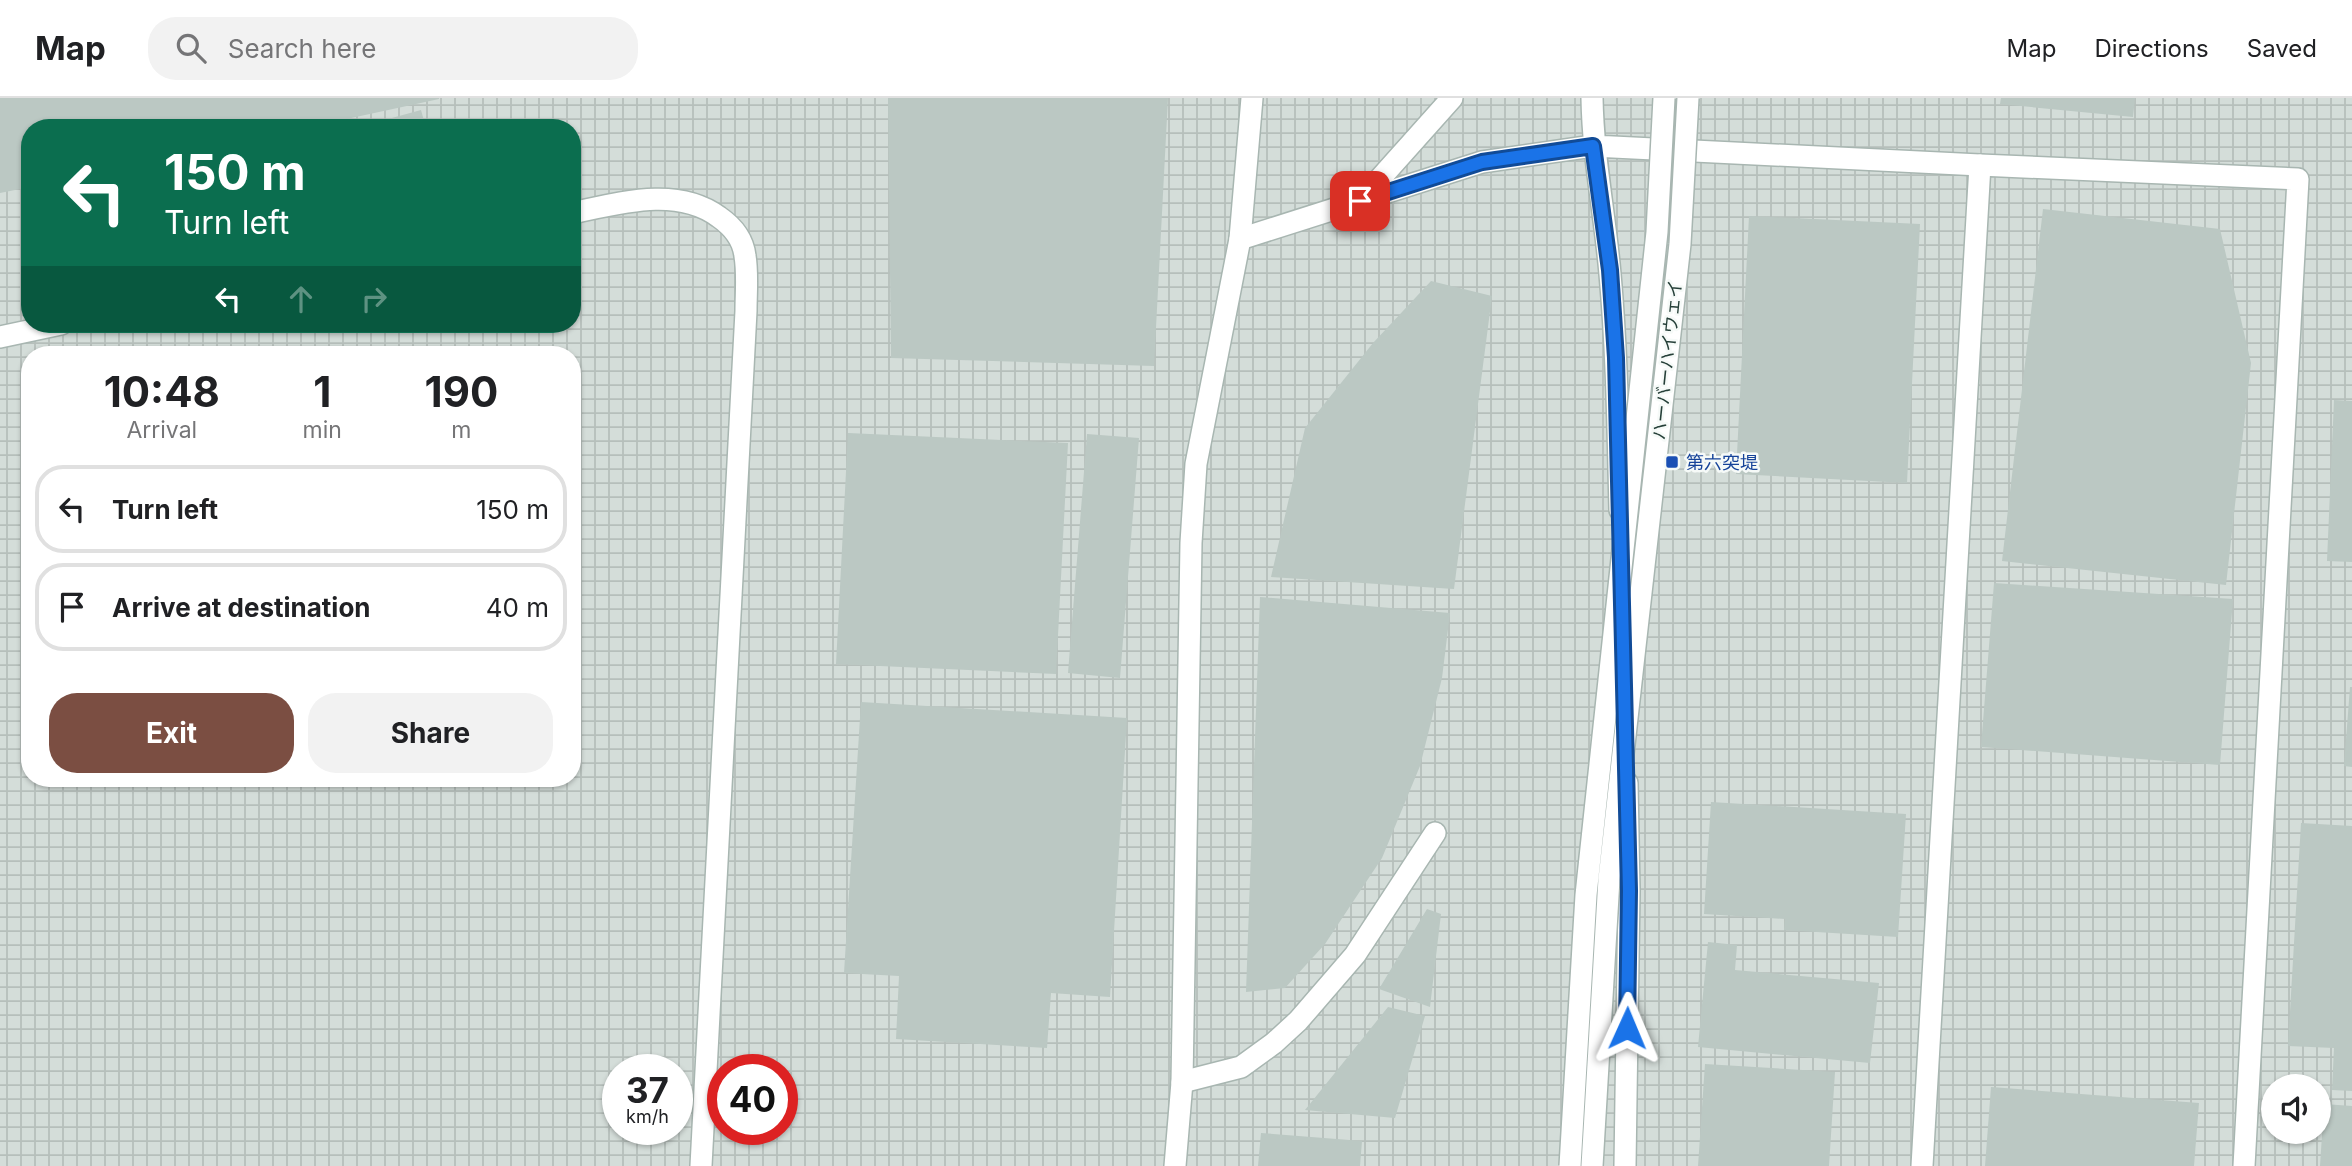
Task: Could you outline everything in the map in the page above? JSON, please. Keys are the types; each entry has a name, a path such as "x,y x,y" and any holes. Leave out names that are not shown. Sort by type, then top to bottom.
{"street":[{"path":"1175,1166 1182,1082 1191,530 1196,464 1240,239 1252,98"},
{"path":"1360,201 1452,98"},
{"path":"1592,98 1593,146 1610,270 1616,358 1629,891 1625,1166"},
{"name":"ハーバーハイウェイ","path":"1570,1166 1586,895 1657,232 1664,98"},
{"name":"ハーバーハイウェイ","path":"1592,1166 1609,879 1680,244 1688,98"},
{"path":"1240,239 1482,162 1593,146 2298,179 2244,1166"},
{"path":"1922,1166 1980,165"},
{"path":"581,211 619,203 677,198 702,205 733,227 745,255 746,311 701,1166"},
{"path":"0,337 21,333"},
{"path":"1182,1082 1241,1067 1274,1044 1298,1021 1355,955 1435,833"}],"shaded area":[{"path":"0,98 2352,98 2352,1166 0,1166"}],"building":[{"path":"0,98 439,98 347,119 21,119 21,189 0,193"},
{"path":"888,98 1168,98 1154,366 891,358"},
{"path":"2001,98 2135,98 2133,117 2000,104"},
{"path":"421,110 424,119 388,119"},
{"path":"2043,209 2220,229 2251,363 2226,585 2002,561"},
{"path":"1749,216 1920,224 1907,483 1736,474"},
{"path":"1431,281 1492,296 1454,589 1271,577 1305,428 1373,343"},
{"path":"2334,400 2352,401 2352,562 2327,561"},
{"path":"848,433 1068,443 1056,674 836,664"},
{"path":"1087,434 1139,438 1120,678 1068,673"},
{"path":"1994,583 2233,599 2220,765 1981,747"},
{"path":"1260,597 1450,613 1442,678 1420,766 1382,858 1325,944 1285,988 1246,992"},
{"path":"2352,687 2352,767 2344,766"},
{"path":"861,702 1127,718 1110,997 1051,993 1047,1048 896,1039 899,976 844,973"},
{"path":"1711,802 1906,814 1898,937 1784,930 1785,919 1704,914"},
{"path":"2301,823 2352,826 2352,1091 2332,1090 2334,1048 2288,1046"},
{"path":"1427,909 1441,914 1430,1007 1379,989"},
{"path":"1708,942 1737,945 1735,970 1879,983 1870,1063 1698,1047"},
{"path":"1388,1007 1425,1016 1395,1118 1305,1110"},
{"path":"1705,1064 1835,1072 1829,1166 1698,1166"},
{"path":"1991,1087 2199,1103 2194,1166 1985,1166"},
{"path":"2331,1104 2352,1106 2352,1166 2320,1166 2321,1144 2331,1144"},
{"path":"1261,1133 1362,1141 1360,1166 1258,1166"}],"place":[{"name":"第六突堤","path":"1672,462"}],"route":[{"path":"1360,201 1482,162 1593,146 1610,270 1616,358 1629,891 1627,1028"}]}
